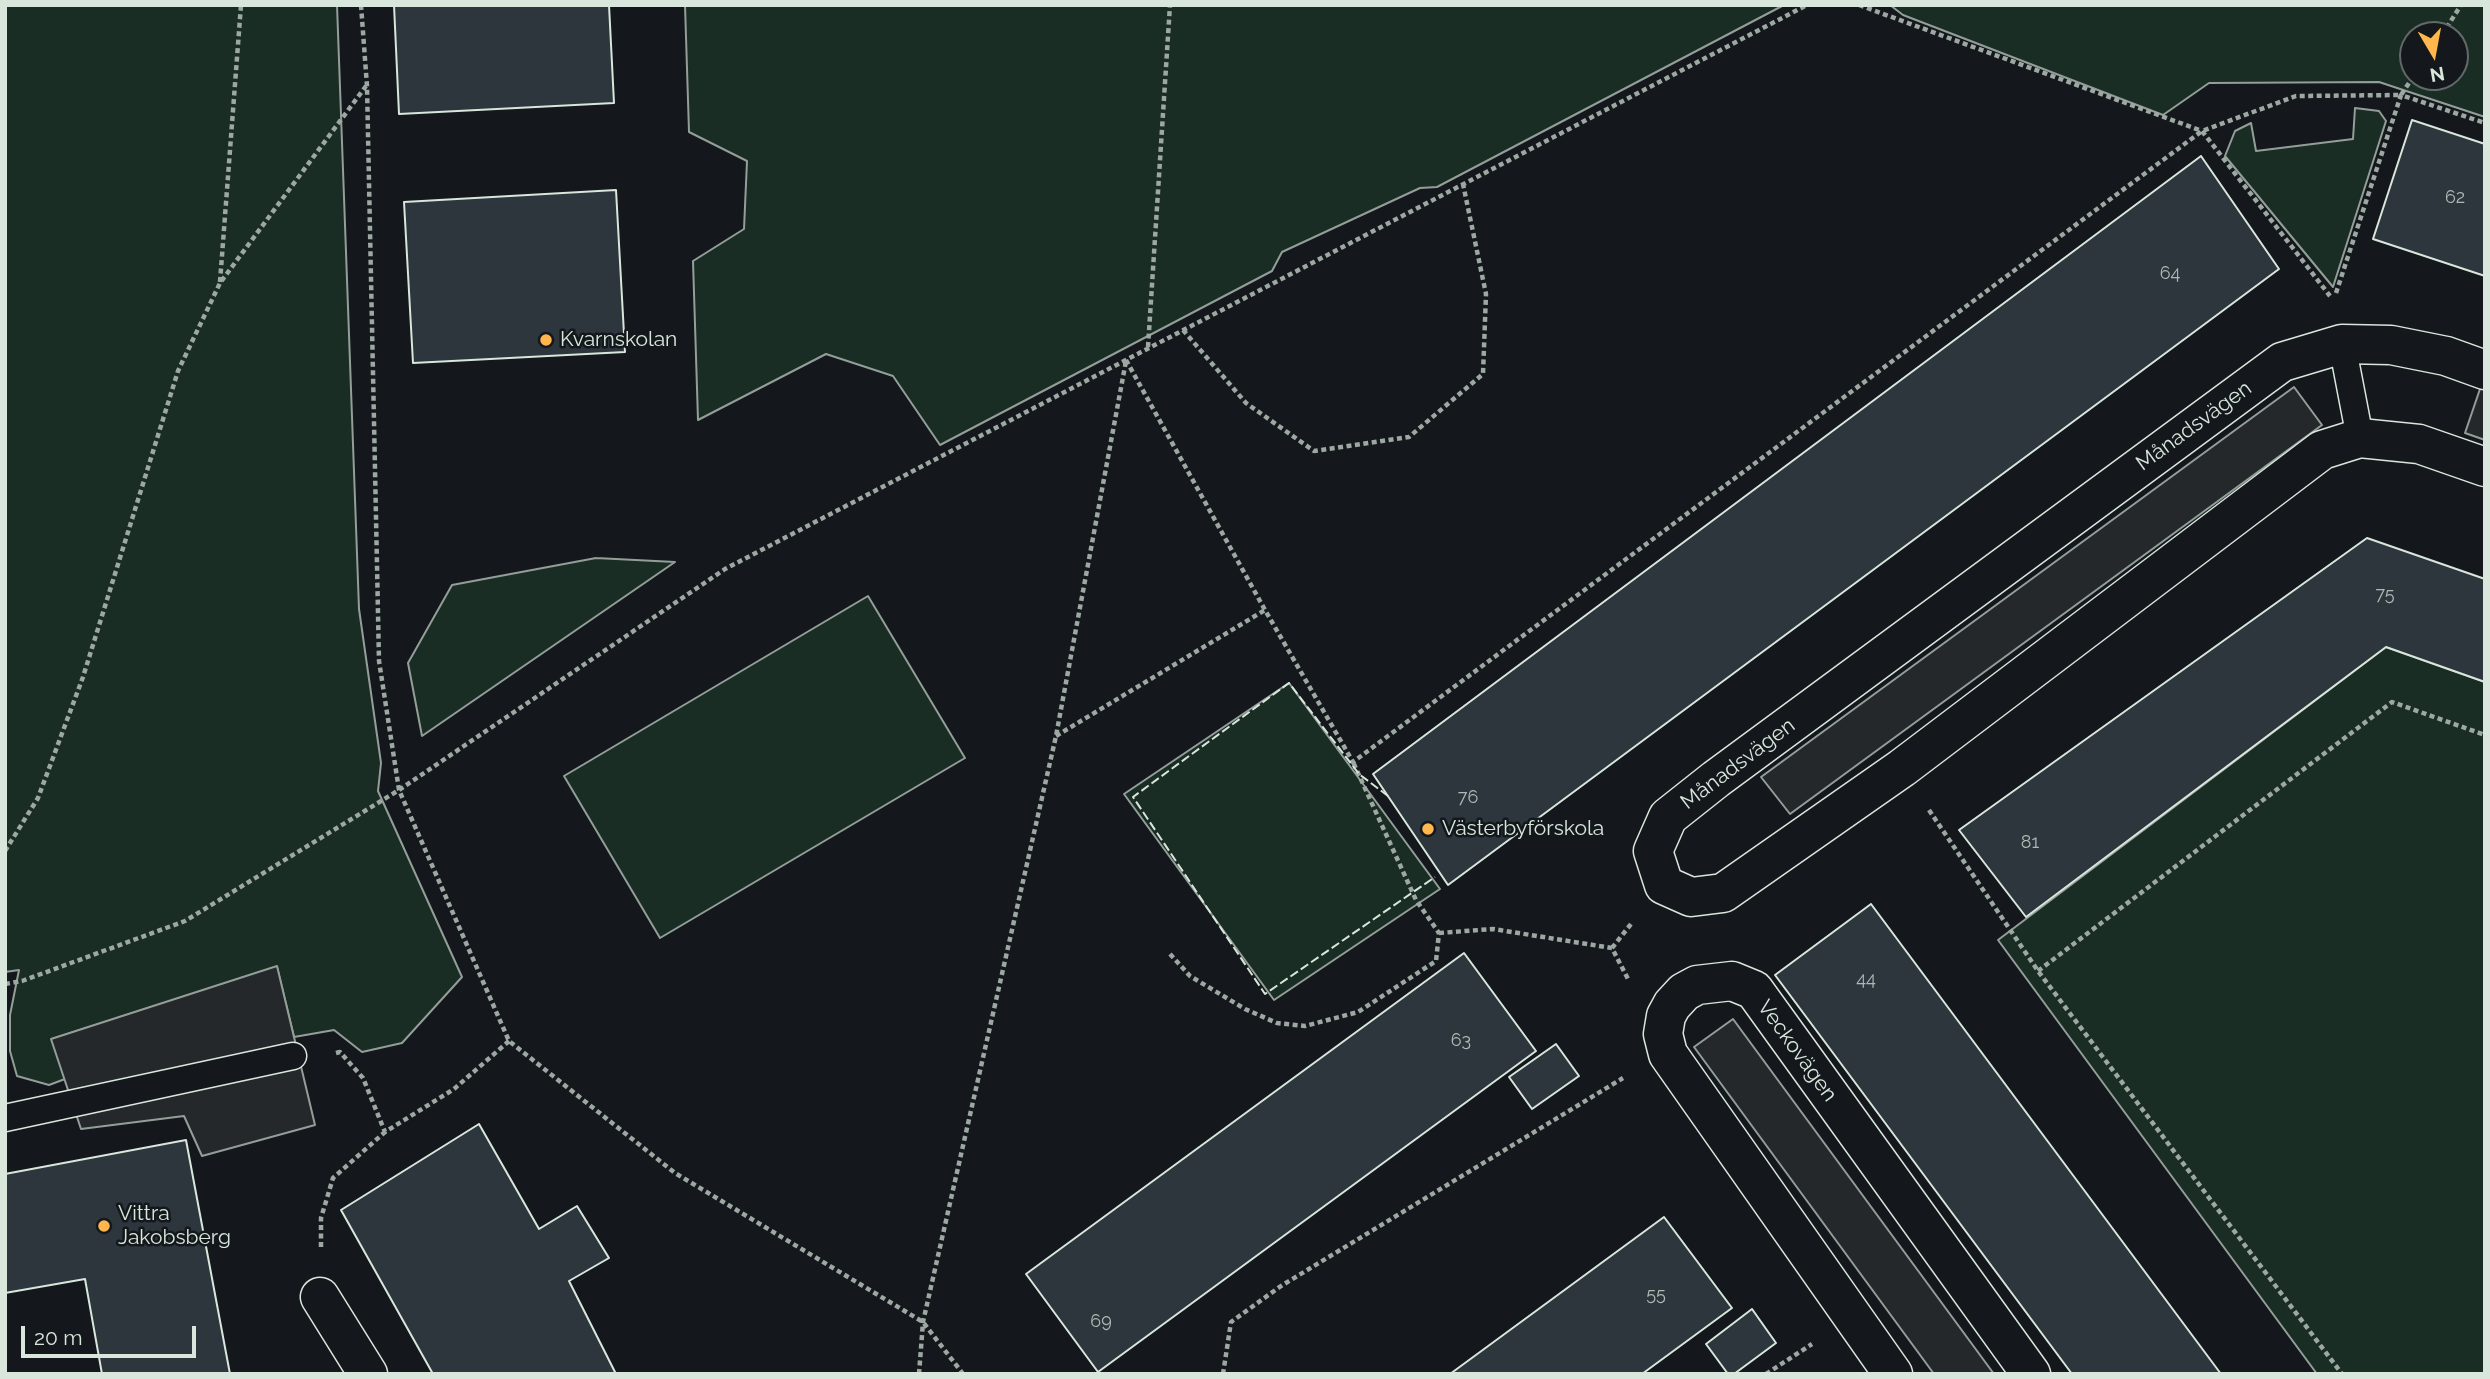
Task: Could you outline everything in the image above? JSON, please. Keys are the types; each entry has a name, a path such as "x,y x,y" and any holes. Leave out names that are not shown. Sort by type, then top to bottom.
{"street":[{"name":"Månadsvägen","path":"2485,370 2446,356 2391,345 2343,344 2282,362 1668,817 1653,850 1664,885 1691,897 1723,892 1902,768 2322,450 2360,438 2419,444 2485,467"},
{"name":"Veckovägen","path":"1668,1054 1663,1034 1666,1016 1672,1004 1684,992 1698,985 1732,981 1754,990 2031,1374"},
{"path":"1668,1054 1893,1374"},
{"path":"320,1297 368,1374"}],"lane":[{"path":"2343,344 2360,438"},
{"path":"5,1118 293,1056"}],"path":[{"path":"220,283 241,5"},
{"path":"361,5 367,86 379,661 399,790 509,1041 675,1173 923,1322 963,1374"},
{"path":"1148,348 1170,5"},
{"path":"5,984 22,981 185,921 399,790 725,569 1807,5"},
{"path":"1859,5 2202,131 2334,301 2404,91"},
{"path":"2451,21 2462,5"},
{"path":"5,851 38,798 83,677 178,371 220,283 367,86"},
{"path":"1353,762 2202,131 2296,96 2402,95 2485,123"},
{"path":"1183,330 1246,403 1314,451 1409,437 1483,374 1486,294 1463,184"},
{"path":"1126,360 1353,762 1416,900 1440,933 1436,961 1358,1012 1305,1026 1277,1023 1245,1009 1190,976 1170,954"},
{"path":"919,1374 923,1322 1056,736 1126,360"},
{"path":"1056,736 1265,610"},
{"path":"2038,971 2392,702 2485,735"},
{"path":"1902,768 2038,971 2342,1374"},
{"path":"1440,933 1493,929 1612,948 1630,983"},
{"path":"320,1297 321,1218 333,1178 384,1132 454,1089 509,1041"},
{"path":"293,1056 340,1052 363,1078 384,1132"},
{"path":"1223,1374 1231,1322 1281,1286 1638,1069 1668,1054"}],"green space":[{"path":"5,5 337,5 359,609 381,763 378,791 462,977 402,1043 362,1052 334,1030 294,1037 277,967 52,1039 65,1079 49,1085 17,1076 10,1051 10,1015 19,970 5,972"},
{"path":"685,5 1784,5 1437,187 1420,188 1282,252 1272,271 940,445 893,376 826,354 698,420 693,261 744,229 747,161 689,132"},
{"path":"1890,5 2485,5 2485,117 2406,91 2469,91 2469,21 2399,21 2399,89 2379,82 2209,83 2163,115 1903,15"},
{"path":"2355,108 2379,111 2386,121 2333,287 2225,156 2235,131 2251,123 2256,151 2353,139"},
{"path":"596,558 675,562 422,736 408,663 452,585"},
{"path":"868,596 965,758 660,938 564,776"},
{"path":"2386,647 2485,682 2485,1374 2317,1374 1998,940"},
{"path":"1289,683 1440,889 1274,1000 1124,794"}],"shaded area":[{"path":"2481,386 2485,387 2485,440 2465,433"},
{"path":"2294,387 2322,425 1790,814 1761,777"},
{"path":"277,966 315,1125 202,1156 184,1116 81,1129 51,1039"},
{"path":"1733,1019 1994,1374 1934,1374 1694,1047"}],"building":[{"path":"394,5 609,5 614,103 399,114"},
{"path":"2412,120 2485,144 2485,276 2373,239"},
{"path":"2201,156 2279,269 1448,885 1373,774"},
{"path":"616,190 625,352 413,363 404,202"},
{"path":"2367,538 2485,579 2485,682 2386,647 2026,917 1959,830"},
{"path":"1871,904 2221,1374 2072,1374 1775,975"},
{"path":"1464,953 1536,1051 1098,1372 1026,1274"},
{"path":"1556,1044 1579,1076 1532,1109 1509,1077"},
{"path":"479,1124 539,1229 577,1206 609,1258 569,1281 616,1374 433,1374 341,1210"},
{"name":"Vittra Jakobsberg","path":"186,1140 230,1374 102,1374 85,1279 5,1293 5,1174"},
{"path":"1664,1217 1732,1308 1642,1374 1450,1374"},
{"path":"1752,1309 1776,1343 1734,1374 1728,1374 1706,1344"}],"fence":[{"path":"1388,796 1359,774 1289,683 1133,797 1265,994 1435,877"}],"place":[{"name":"Kvarnskolan","path":"546,340"},
{"name":"Västerbyförskola","path":"1428,829"},
{"name":"Vittra Jakobsberg","path":"104,1226"}]}
